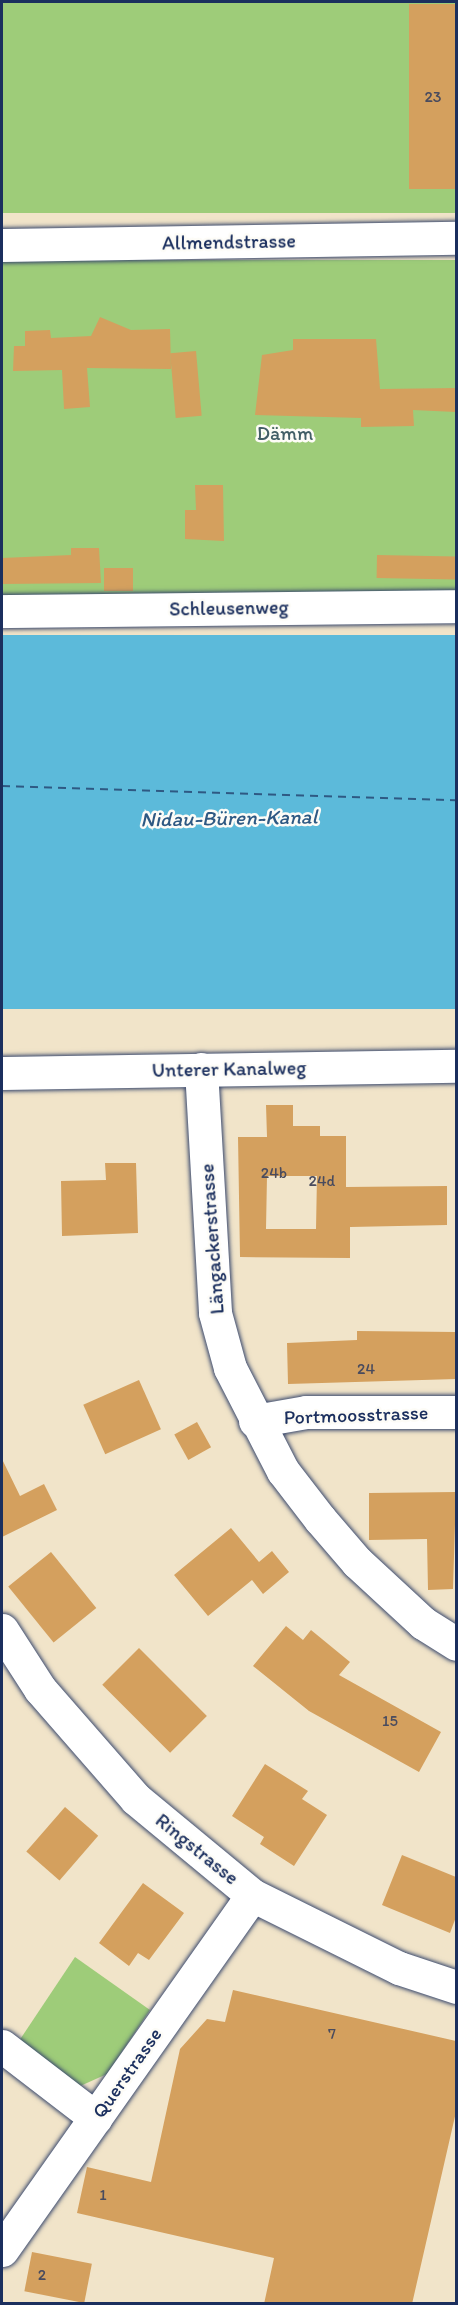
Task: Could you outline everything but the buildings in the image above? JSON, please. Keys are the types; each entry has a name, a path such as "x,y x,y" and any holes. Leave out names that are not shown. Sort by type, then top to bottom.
{"street":[{"name":"Allmendstrasse","path":"2,245 456,238"},
{"name":"Schleusenweg","path":"2,611 456,606"},
{"name":"Unterer Kanalweg","path":"2,1073 456,1066"},
{"name":"Längackerstrasse","path":"201,1069 215,1313 230,1368 283,1470 357,1562 423,1623 456,1644"},
{"name":"Portmoosstrasse","path":"255,1420 306,1412 456,1412"},
{"name":"Ringstrasse","path":"2,1630 40,1689 136,1799 252,1894 399,1968 456,1987"},
{"name":"Querstrasse","path":"2,2250 252,1894"},
{"path":"2,2046 96,2118"}],"green space":[{"path":"2,2 456,2 456,213 2,213"},
{"name":"Dämm","path":"2,260 456,260 456,605 2,605"},
{"path":"75,1957 150,2010 107,2074 78,2087 19,2041"}],"water":[{"name":"Nidau-Büren-Kanal","path":"2,635 456,635 456,1009 2,1009"}],"ferry route":[{"path":"2,786 456,800"}]}
